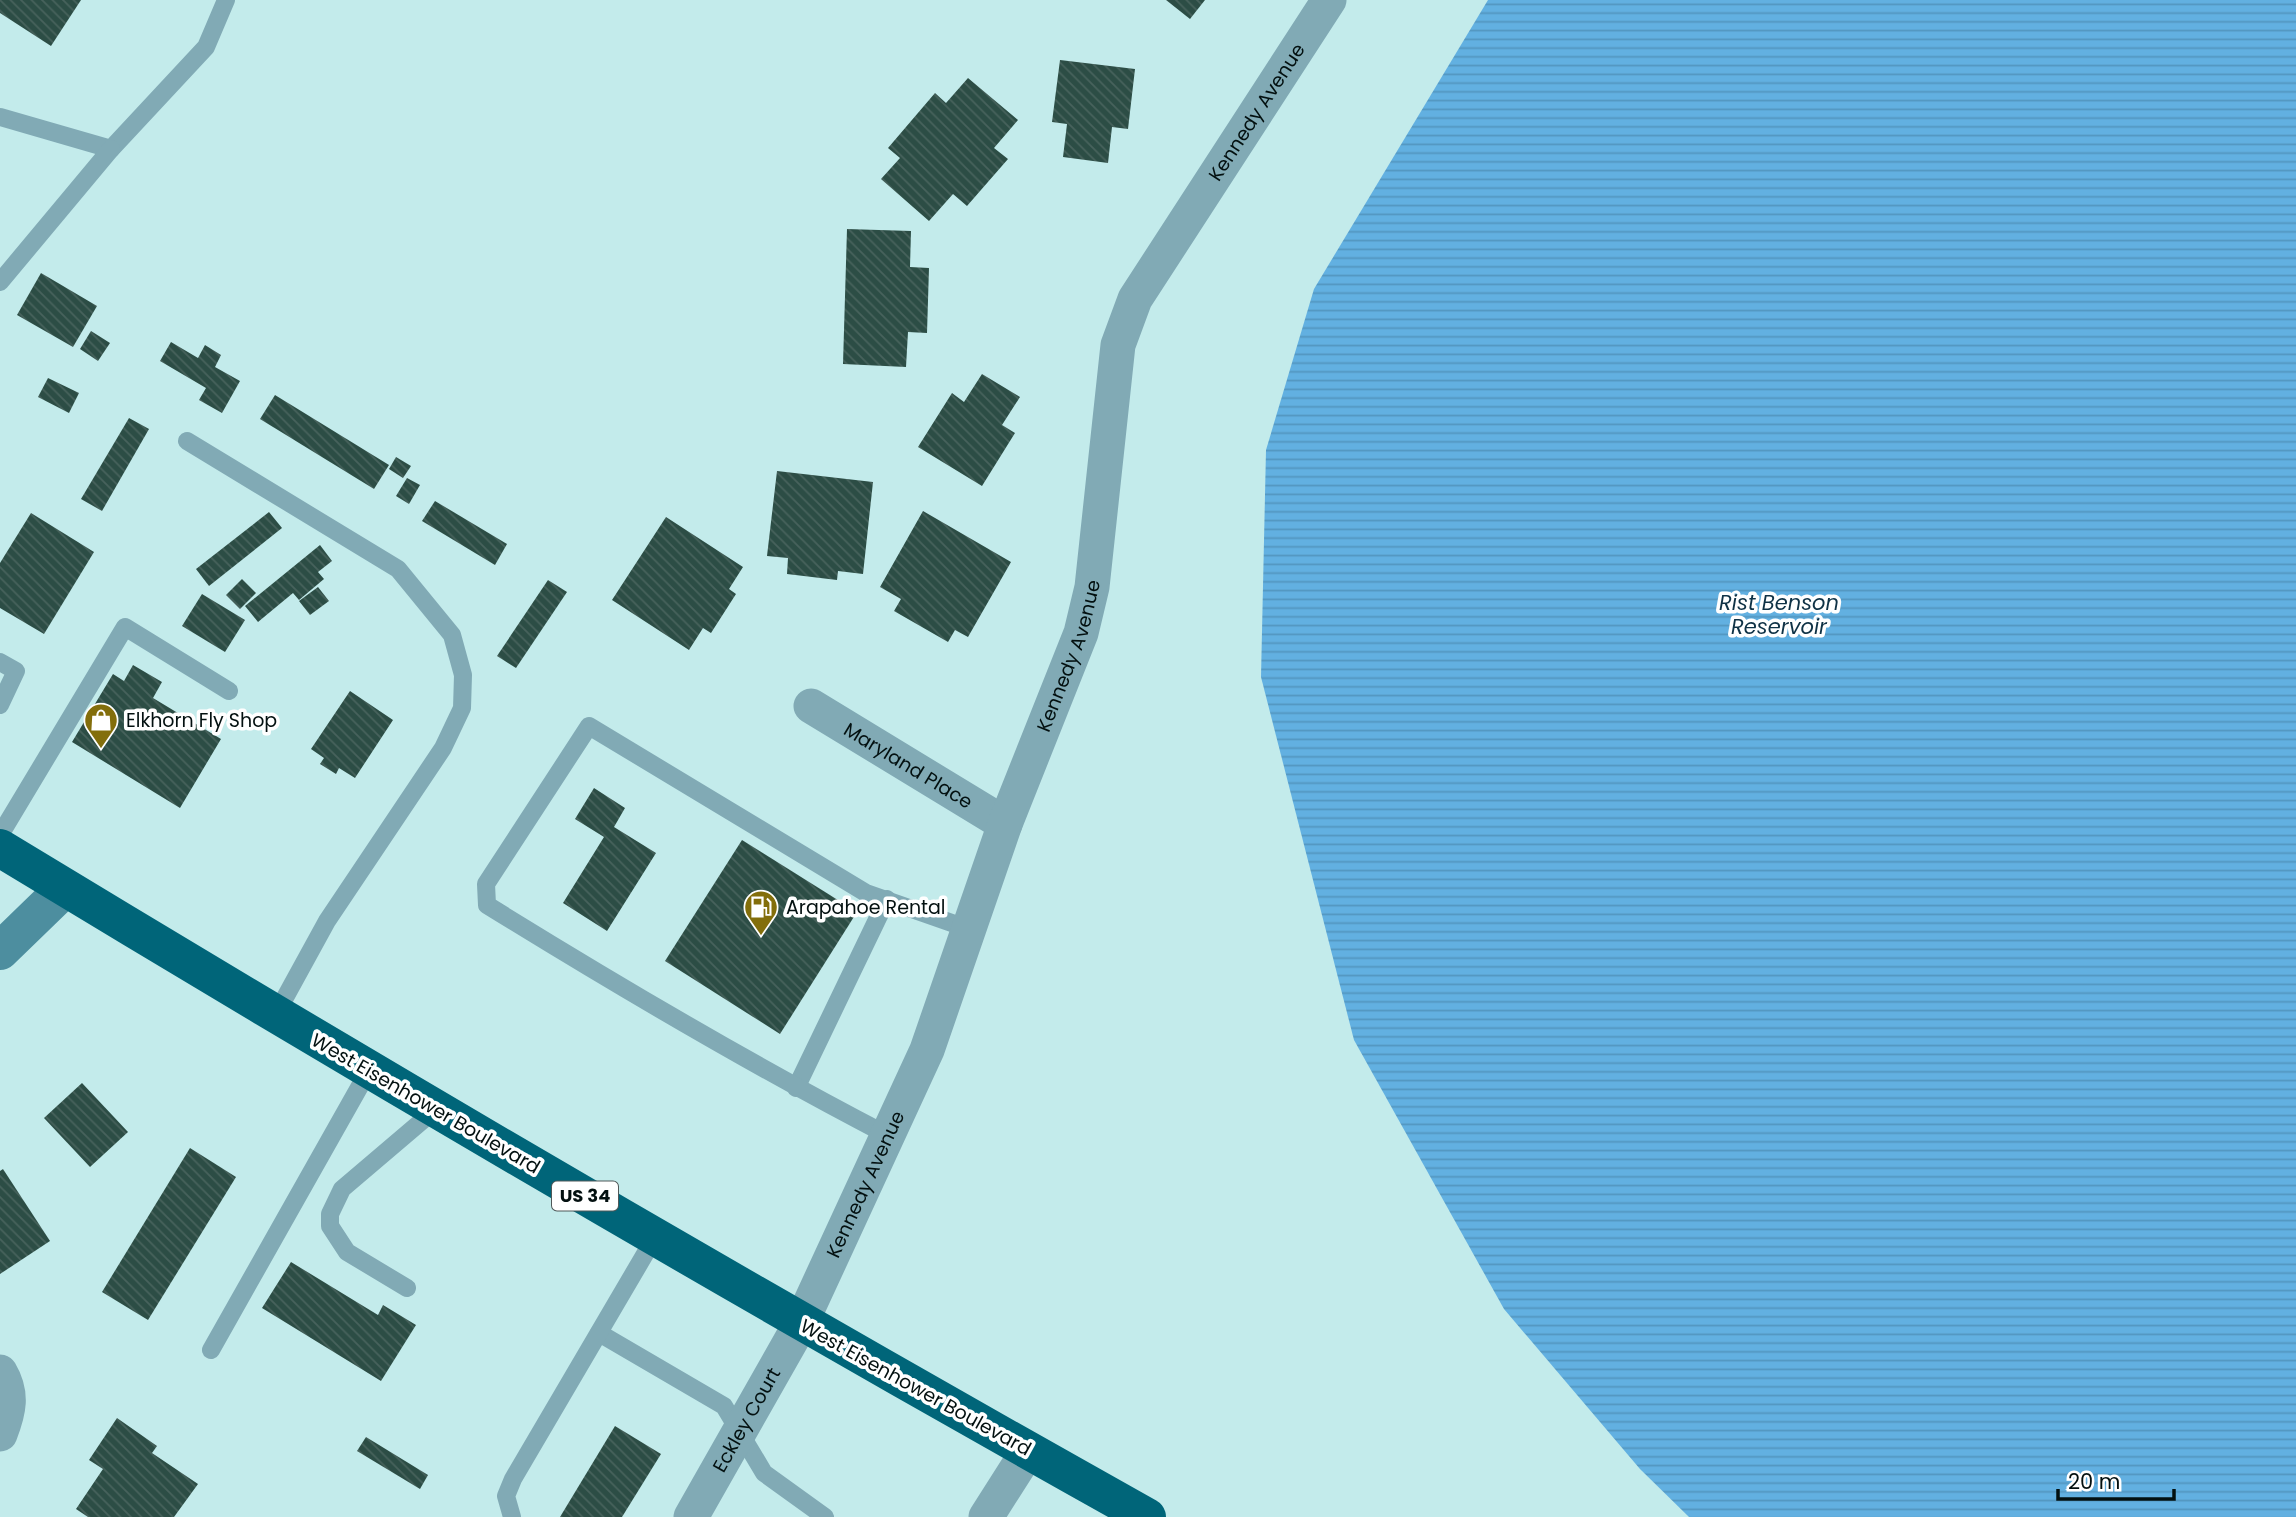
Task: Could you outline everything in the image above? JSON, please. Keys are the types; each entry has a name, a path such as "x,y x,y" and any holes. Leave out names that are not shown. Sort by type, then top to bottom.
{"highway":[{"name":"West Eisenhower Boulevard","path":"0,848 369,1070 801,1323 1147,1517"}],"main road":[{"path":"0,951 65,888"}],"street":[{"name":"Kennedy Avenue","path":"801,1323 927,1051 1005,824 1081,633 1092,587 1118,345 1135,299 1329,0"},
{"name":"Maryland Place","path":"811,706 1005,824"},
{"name":"Eckley Court","path":"691,1517 801,1323"},
{"path":"0,1372 9,1390 10,1399 0,1434"},
{"path":"986,1517 1028,1451"}],"lane":[{"path":"0,282 111,149 206,47 226,0"},
{"path":"0,117 111,149"},
{"path":"187,441 398,569 452,635 463,676 462,708 443,748 327,920 276,1014"},
{"path":"0,835 125,627 229,691"},
{"path":"0,662 16,671 0,705"},
{"path":"887,1135 796,1088 601,976 487,905 486,884 589,726 866,892 969,929"},
{"path":"796,1088 887,900"},
{"path":"211,1350 369,1070"},
{"path":"407,1288 347,1252 330,1226 330,1214 342,1189 436,1109"},
{"path":"512,1517 506,1496 513,1479 655,1237"},
{"path":"599,1333 724,1406 764,1473 825,1517"}],"water":[{"name":"Rist Benson Reservoir","path":"1488,0 2296,0 2296,1517 1689,1517 1640,1469 1504,1309 1354,1040 1261,677 1266,450 1314,289"}],"building":[{"path":"0,0 81,0 51,46 0,13"},
{"path":"1166,0 1205,0 1190,19"},
{"path":"1060,60 1135,69 1128,129 1112,127 1108,163 1063,157 1067,124 1052,122"},
{"path":"968,78 1018,120 994,148 1008,159 967,206 953,194 929,221 881,179 900,158 888,148 935,93 946,103"},
{"path":"847,229 911,231 910,267 929,268 927,333 908,332 906,367 843,364"},
{"path":"41,273 97,306 73,347 17,315"},
{"path":"91,331 110,343 98,361 80,349"},
{"path":"171,342 198,358 205,345 221,355 215,367 240,381 222,413 199,400 206,388 160,361"},
{"path":"982,374 1020,397 1002,425 1015,433 982,486 918,447 952,393 964,402"},
{"path":"48,378 79,393 69,413 38,397"},
{"path":"275,395 389,465 374,489 260,419"},
{"path":"129,418 149,429 102,511 81,499"},
{"path":"396,457 411,466 403,478 389,469"},
{"path":"777,471 873,482 863,574 838,571 837,580 787,574 788,558 767,556"},
{"path":"407,478 420,485 409,504 396,496"},
{"path":"435,501 507,544 495,565 422,521"},
{"path":"923,511 1011,562 968,637 955,630 948,642 894,611 901,599 880,587"},
{"path":"269,512 282,528 209,586 196,569"},
{"path":"31,513 94,552 44,634 0,608 0,563"},
{"path":"666,517 743,567 729,589 736,594 711,633 703,628 689,650 612,600"},
{"path":"320,545 332,561 318,572 324,579 299,600 293,593 258,622 245,606"},
{"path":"242,579 256,593 240,609 226,595"},
{"path":"548,580 567,592 516,668 497,656"},
{"path":"318,587 329,601 310,615 299,601"},
{"path":"202,594 245,620 225,652 182,626"},
{"path":"133,665 162,682 153,698 221,739 180,808 72,742 113,674 124,681"},
{"path":"350,691 393,720 355,778 339,768 336,774 320,764 324,758 311,749"},
{"path":"594,788 625,808 614,827 656,853 607,931 563,903 604,837 575,819"},
{"name":"Arapahoe Rental","path":"742,840 857,912 780,1034 665,961"},
{"path":"82,1083 128,1132 90,1167 44,1118"},
{"path":"190,1148 236,1177 148,1320 102,1292"},
{"path":"3,1169 50,1241 0,1274 0,1171"},
{"path":"291,1262 378,1315 383,1305 416,1325 381,1381 262,1308"},
{"path":"117,1418 157,1446 152,1453 198,1484 174,1517 88,1517 76,1509 103,1469 89,1460"},
{"path":"615,1426 661,1454 622,1517 560,1517"},
{"path":"366,1437 428,1475 420,1489 357,1451"}],"place":[{"name":"Elkhorn Fly Shop","path":"101,750"},
{"name":"Arapahoe Rental","path":"761,937"}]}
